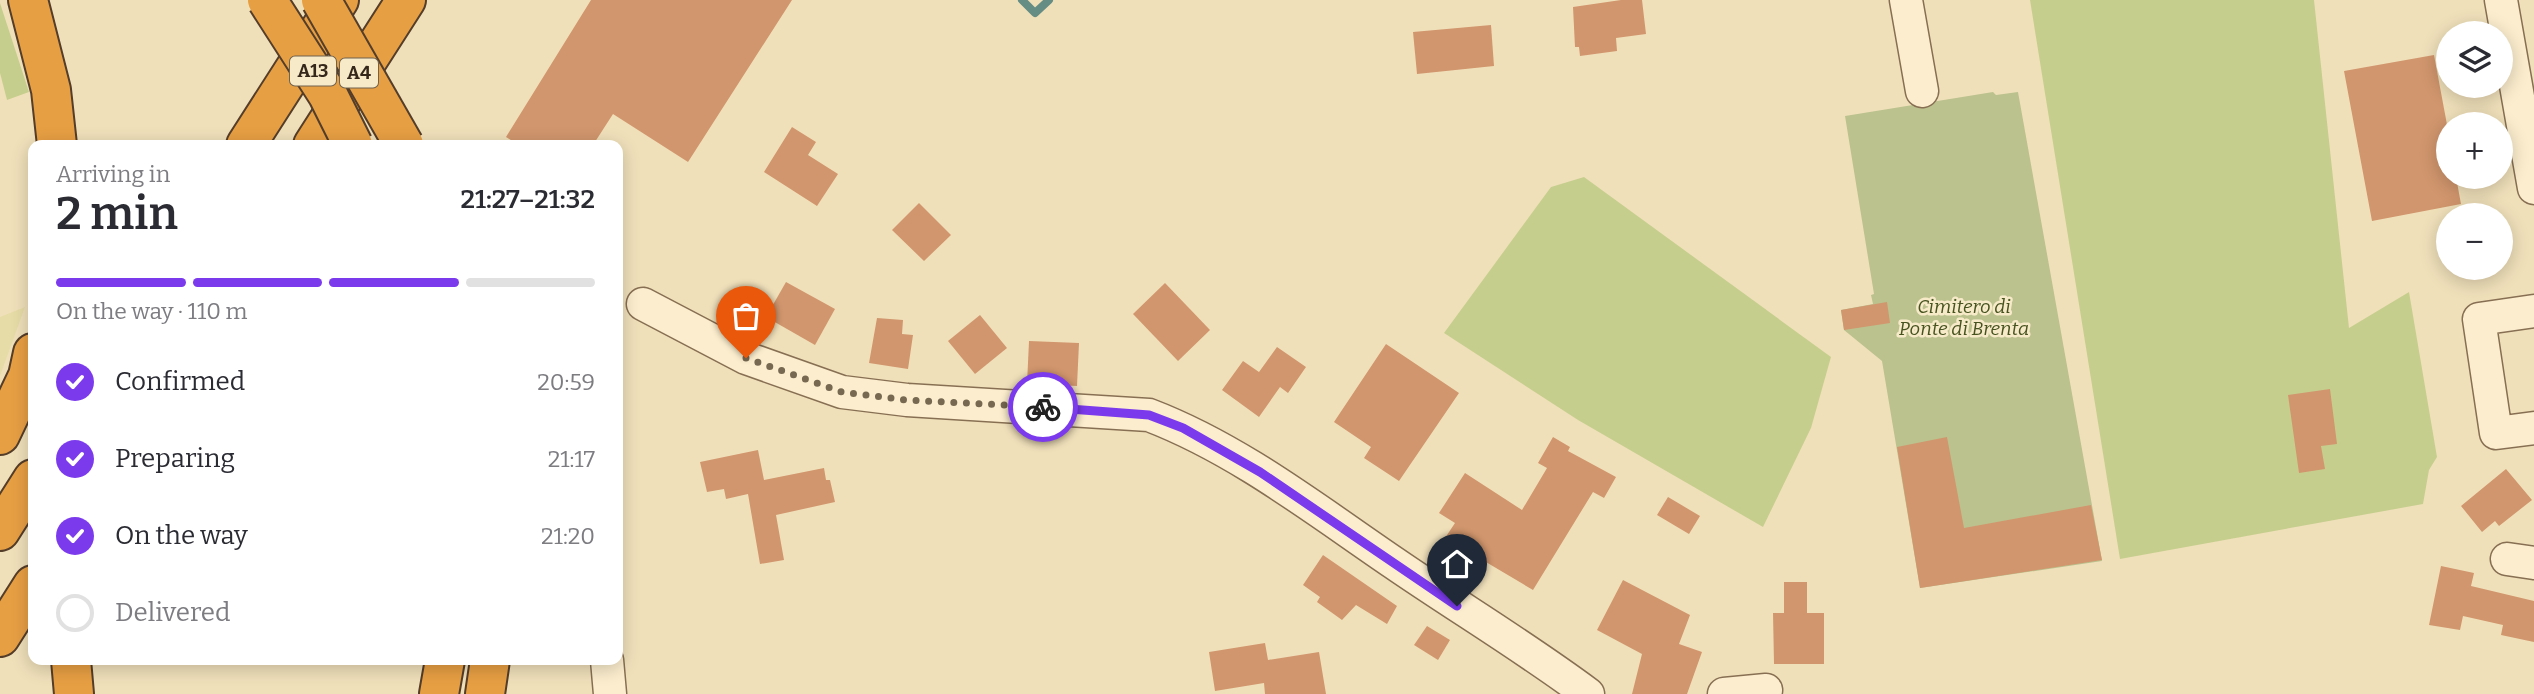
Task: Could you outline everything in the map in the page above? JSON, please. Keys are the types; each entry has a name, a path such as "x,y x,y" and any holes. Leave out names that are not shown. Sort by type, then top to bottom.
{"highway":[{"path":"28,0 51,90 56,140"},
{"name":"A13","path":"267,0 328,95 350,140"},
{"name":"A13","path":"321,0 401,140"},
{"path":"249,140 339,0"},
{"name":"A4","path":"316,140 406,0"},
{"path":"0,435 28,372"},
{"path":"0,531 28,487"},
{"path":"0,637 28,593"},
{"path":"71,665 74,694"},
{"path":"439,694 444,665"},
{"path":"485,694 489,665"}],"street":[{"path":"1906,0 1922,91"},
{"path":"2501,0 2534,188"},
{"path":"643,303 746,358 842,392 906,400 1138,413 1183,428 1260,472 1446,599 1550,666 1587,694"},
{"path":"2534,311 2479,319 2496,433 2534,428"},
{"path":"607,665 610,694"},
{"path":"1724,694 1766,690"}],"shaded area":[{"path":"25,307 0,376 0,317"}],"green space":[{"path":"2030,0 2314,0 2349,328 2409,292 2437,457 2429,470 2423,504 2120,559"},
{"path":"0,3 29,92 7,100 0,73"},
{"name":"Cimitero di Ponte di Brenta","path":"1993,92 1996,95 2018,92 2102,561 1920,588 1882,361 1844,330 1841,310 1873,304 1871,295 1874,294 1845,116"},
{"path":"1584,177 1831,357 1811,428 1763,527 1578,420 1444,333 1551,187"}],"building":[{"path":"591,0 792,0 688,162 613,114 596,140 511,140 506,137"},
{"path":"1621,0 1642,0 1646,34 1616,38 1617,51 1580,56 1579,47 1575,47 1573,7"},
{"path":"1491,25 1494,66 1417,74 1413,32"},
{"path":"2434,55 2436,98 2442,98 2445,112 2436,112 2436,189 2458,189 2461,203 2436,203 2436,209 2372,221 2344,71"},
{"path":"792,127 816,142 808,155 838,174 817,206 764,172"},
{"path":"919,203 951,235 924,261 892,230"},
{"path":"786,282 835,309 815,345 766,317"},
{"path":"1165,283 1210,330 1178,361 1133,314"},
{"path":"1887,302 1890,323 1844,330 1841,310"},
{"path":"980,315 1007,348 975,374 948,341"},
{"path":"877,318 903,320 902,334 913,335 908,369 869,363"},
{"path":"1029,341 1079,343 1077,386 1027,384"},
{"path":"1386,344 1459,393 1399,481 1364,458 1371,447 1334,422"},
{"path":"1277,347 1306,367 1288,393 1280,387 1259,417 1222,390 1243,361 1259,372"},
{"path":"2330,389 2337,444 2321,446 2325,469 2299,473 2288,395"},
{"path":"1553,437 1570,447 1568,451 1616,477 1604,498 1593,492 1533,590 1469,552 1457,570 1439,558 1450,541 1445,538 1455,523 1439,513 1465,473 1522,510 1547,468 1538,463"},
{"path":"1947,437 1964,528 2091,505 2102,560 1920,588 1897,447"},
{"path":"758,450 764,480 824,468 835,502 776,515 784,560 760,564 748,494 726,499 724,489 707,492 700,462"},
{"path":"2506,469 2532,500 2499,526 2495,521 2482,532 2461,506"},
{"path":"1668,497 1700,516 1689,534 1657,515"},
{"path":"1323,555 1397,606 1387,624 1356,605 1342,620 1317,602 1320,597 1303,585"},
{"path":"2441,566 2474,573 2471,586 2534,601 2534,642 2501,635 2503,625 2463,616 2460,630 2429,625"},
{"path":"1623,580 1690,615 1679,644 1702,652 1687,694 1632,694 1642,654 1597,630"},
{"path":"1784,582 1807,582 1807,613 1824,613 1824,664 1774,664 1773,613 1784,613"},
{"path":"1427,626 1450,640 1438,660 1414,645"},
{"path":"1265,643 1268,660 1319,652 1326,694 1265,694 1264,683 1215,691 1209,652"}],"waterway":[{"path":"1022,0 1035,13 1049,0"}],"way so far":[{"path":"746,358 842,392 906,400 1043,407"}],"route":[{"path":"1043,407 1149,415 1183,428 1260,472 1457,606"}]}
